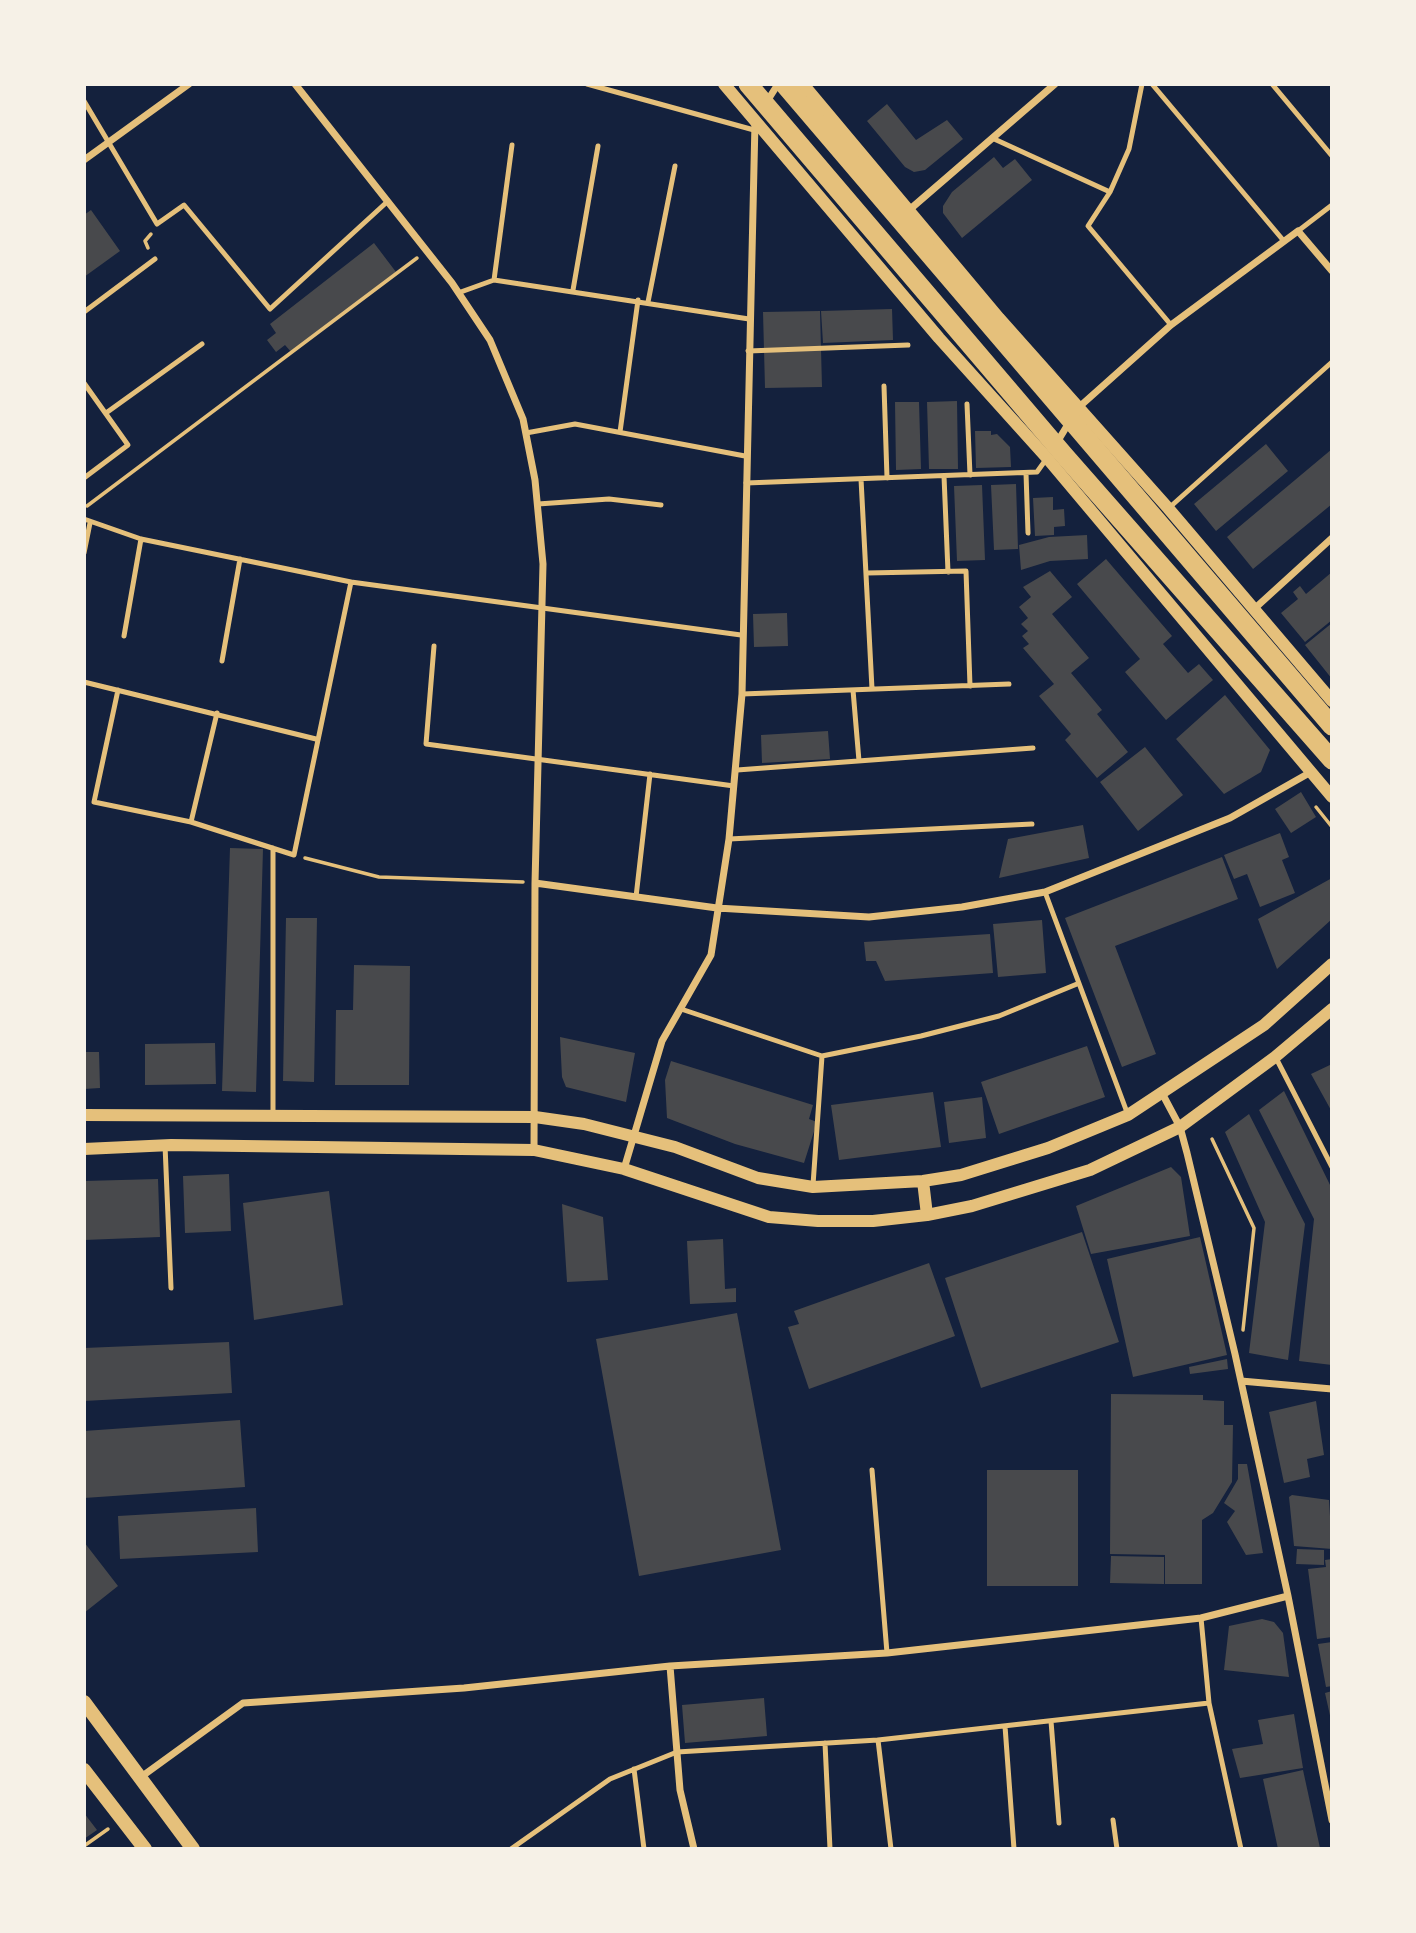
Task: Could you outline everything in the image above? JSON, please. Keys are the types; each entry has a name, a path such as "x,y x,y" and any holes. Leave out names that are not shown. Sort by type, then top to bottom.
{"highway":[{"path":"748,84 1064,455 1332,760"},
{"path":"784,84 1332,726"}],"main road":[{"path":"84,1702 193,1849"},
{"path":"84,1770 145,1849"}],"street":[{"path":"84,160 189,84"},
{"path":"295,84 427,251 490,340 523,419 538,504 543,564 535,883 534,1150"},
{"path":"724,84 755,125 1047,458 1332,797"},
{"path":"624,1169 663,1041 711,955 729,839 742,694 745,456 755,125 778,84"},
{"path":"803,84 1077,409 1168,508 1252,611 1332,701"},
{"path":"908,211 1055,84"},
{"path":"1047,458 1077,409 1171,325 1283,240 1298,231 1332,271"},
{"path":"1252,611 1332,538"},
{"path":"535,883 717,908 869,917 962,906 1045,892 1230,818 1311,772 1332,752"},
{"path":"84,1115 535,1116 675,1147 758,1178 813,1187 923,1181 961,1175 1048,1148 1128,1115 1163,1095 1264,1025 1332,964"},
{"path":"84,1149 165,1145 534,1150 624,1169 769,1217 818,1221 927,1215 972,1206 1090,1170 1180,1127 1275,1057 1332,1009"},
{"path":"1163,1095 1180,1127 1235,1354 1288,1596 1332,1819"},
{"path":"923,1181 927,1215"},
{"path":"1241,1381 1332,1389"},
{"path":"139,1778 243,1703 464,1688 670,1666 887,1653 1201,1618 1288,1596"},
{"path":"670,1666 680,1790 694,1849"}],"lane":[{"path":"588,84 755,125"},
{"path":"1142,84 1129,149 1110,192 1088,226 1171,325"},
{"path":"1152,84 1283,240"},
{"path":"1272,84 1332,156"},
{"path":"84,102 157,223 184,205 270,309 388,201"},
{"path":"992,138 1110,192"},
{"path":"494,280 512,145"},
{"path":"573,290 598,146"},
{"path":"648,302 675,166"},
{"path":"1298,231 1332,205"},
{"path":"84,312 155,259"},
{"path":"458,293 494,280 749,319"},
{"path":"620,432 638,300"},
{"path":"106,414 202,344"},
{"path":"748,351 908,345"},
{"path":"1168,508 1332,362"},
{"path":"84,383 128,444 84,478"},
{"path":"884,386 887,478"},
{"path":"967,404 970,475"},
{"path":"526,433 575,424 745,456"},
{"path":"745,483 1026,473 1037,472 1047,458"},
{"path":"1026,473 1028,533"},
{"path":"944,476 948,572"},
{"path":"861,479 872,689"},
{"path":"538,504 609,499 661,505"},
{"path":"84,553 87,521 141,539 351,582 741,635"},
{"path":"124,636 141,539"},
{"path":"222,661 240,559"},
{"path":"867,573 966,571 970,686"},
{"path":"118,690 94,802 191,821 294,855 316,739 351,582"},
{"path":"434,646 426,744 734,786"},
{"path":"84,682 217,712 316,739"},
{"path":"742,694 1009,684"},
{"path":"853,690 859,761"},
{"path":"191,821 217,712"},
{"path":"737,770 1033,748"},
{"path":"636,897 650,774"},
{"path":"729,839 1032,824"},
{"path":"273,848 273,1116"},
{"path":"1045,892 1077,984 1128,1115"},
{"path":"681,1009 822,1056 921,1037 999,1016 1077,984"},
{"path":"813,1187 822,1056"},
{"path":"1275,1057 1332,1167"},
{"path":"165,1145 171,1288"},
{"path":"872,1470 887,1653"},
{"path":"1201,1618 1209,1703 1241,1849"},
{"path":"511,1849 610,1779 677,1752 878,1740 1209,1703"},
{"path":"1051,1721 1059,1823"},
{"path":"1005,1726 1014,1849"},
{"path":"878,1740 891,1849"},
{"path":"825,1743 830,1849"},
{"path":"634,1769 644,1849"},
{"path":"1113,1820 1117,1849"}],"path":[{"path":"155,259 145,242 157,223"},
{"path":"84,508 427,251"},
{"path":"294,855 379,877 535,883"},
{"path":"1212,1139 1254,1228 1246,1323 1235,1354"},
{"path":"84,1846 122,1819"}],"building":[{"path":"887,104 916,140 947,120 963,139 925,170 914,172 905,167 867,121"},
{"path":"994,157 1003,168 1015,159 1032,180 962,238 943,213 943,206 952,192"},
{"path":"91,210 120,251 84,277 84,215"},
{"path":"374,243 396,272 292,353 285,345 276,352 267,340 276,333 270,324"},
{"path":"892,309 893,340 823,343 821,311"},
{"path":"820,311 822,387 765,388 763,312"},
{"path":"957,401 958,469 929,469 927,402"},
{"path":"895,402 919,402 921,469 896,470"},
{"path":"975,431 991,431 991,435 997,434 1010,447 1011,467 976,468"},
{"path":"1266,444 1288,471 1216,531 1194,504"},
{"path":"1332,449 1332,504 1253,569 1227,537"},
{"path":"1016,484 1018,549 994,550 991,485"},
{"path":"982,485 985,560 957,561 954,486"},
{"path":"1053,497 1053,510 1064,509 1065,526 1054,527 1054,535 1035,536 1033,498"},
{"path":"1087,535 1088,559 1050,561 1021,570 1019,545 1049,537"},
{"path":"1106,559 1172,636 1163,644 1188,673 1199,664 1213,680 1166,720 1125,672 1140,659 1077,584"},
{"path":"1050,571 1072,597 1052,614 1089,658 1071,673 1102,710 1097,714 1128,752 1097,778 1065,740 1071,734 1039,696 1054,684 1023,648 1029,644 1022,636 1028,631 1021,624 1028,618 1019,607 1031,597 1023,587"},
{"path":"1332,572 1332,620 1305,642 1281,613 1298,599 1293,592 1300,586 1306,594"},
{"path":"787,613 788,646 754,647 753,614"},
{"path":"1332,623 1332,679 1305,645"},
{"path":"1225,695 1270,750 1261,772 1224,794 1176,739"},
{"path":"828,731 830,759 762,763 761,735"},
{"path":"1145,747 1183,795 1138,831 1100,782"},
{"path":"1301,792 1316,817 1291,833 1275,809"},
{"path":"1083,825 1089,858 999,878 1008,839"},
{"path":"1280,833 1289,857 1282,860 1295,893 1260,907 1247,874 1234,879 1224,855"},
{"path":"230,848 263,849 256,1092 222,1091"},
{"path":"1222,857 1238,899 1115,946 1156,1054 1122,1067 1065,918"},
{"path":"1332,878 1332,919 1277,969 1258,919"},
{"path":"286,918 317,918 314,1082 283,1081"},
{"path":"1042,920 1046,973 998,977 993,924"},
{"path":"990,934 993,973 885,981 876,961 866,961 864,942"},
{"path":"354,965 410,966 409,1085 335,1085 336,1010 353,1010"},
{"path":"560,1037 635,1053 626,1102 566,1087 562,1077"},
{"path":"215,1043 216,1084 145,1085 145,1044"},
{"path":"1087,1046 1105,1097 999,1134 981,1082"},
{"path":"84,1052 99,1052 100,1088 84,1089"},
{"path":"671,1061 813,1105 809,1119 817,1122 804,1163 735,1144 667,1118 665,1080"},
{"path":"1332,1064 1332,1112 1311,1074"},
{"path":"1284,1091 1332,1189 1332,1365 1299,1361 1314,1219 1259,1110"},
{"path":"933,1092 941,1147 839,1160 831,1105"},
{"path":"982,1097 986,1138 949,1143 944,1102"},
{"path":"1249,1114 1305,1224 1288,1360 1249,1353 1265,1222 1225,1132"},
{"path":"1171,1167 1181,1177 1190,1236 1091,1254 1076,1206"},
{"path":"229,1174 231,1231 185,1233 183,1176"},
{"path":"158,1179 160,1237 84,1240 84,1181"},
{"path":"329,1191 343,1305 254,1320 243,1203"},
{"path":"562,1204 603,1217 608,1280 567,1282"},
{"path":"1082,1232 1119,1342 981,1388 945,1278"},
{"path":"1200,1237 1227,1355 1133,1377 1107,1259"},
{"path":"723,1239 725,1289 736,1288 736,1302 690,1304 687,1241"},
{"path":"929,1263 955,1336 809,1389 788,1327 799,1324 794,1311"},
{"path":"737,1313 781,1550 639,1576 596,1339"},
{"path":"229,1342 232,1393 84,1401 84,1348"},
{"path":"1227,1359 1228,1369 1190,1374 1189,1367"},
{"path":"1111,1394 1203,1395 1203,1400 1224,1401 1224,1425 1233,1425 1232,1482 1213,1513 1202,1520 1202,1584 1165,1584 1165,1555 1110,1554"},
{"path":"1316,1401 1324,1455 1307,1459 1310,1477 1284,1483 1269,1412"},
{"path":"240,1420 245,1487 84,1498 84,1431"},
{"path":"1238,1464 1247,1464 1263,1553 1246,1555 1227,1522 1235,1511 1224,1503 1238,1479"},
{"path":"987,1470 1078,1470 1078,1586 987,1586"},
{"path":"1292,1495 1329,1500 1332,1549 1294,1546 1289,1497"},
{"path":"256,1508 258,1552 120,1559 118,1516"},
{"path":"84,1542 118,1586 84,1613"},
{"path":"1297,1549 1324,1550 1324,1565 1296,1564"},
{"path":"1111,1556 1164,1557 1164,1584 1110,1583"},
{"path":"1332,1559 1332,1637 1317,1639 1308,1569 1326,1567 1325,1560"},
{"path":"1262,1619 1274,1622 1283,1633 1289,1677 1224,1670 1229,1626"},
{"path":"1332,1642 1332,1686 1326,1687 1318,1644"},
{"path":"1332,1691 1332,1720 1331,1720 1325,1693"},
{"path":"764,1698 767,1736 685,1743 682,1705"},
{"path":"1294,1714 1303,1768 1240,1778 1232,1749 1263,1744 1258,1720"},
{"path":"1303,1770 1320,1848 1278,1849 1263,1779"},
{"path":"84,1813 97,1830 84,1839"}]}
